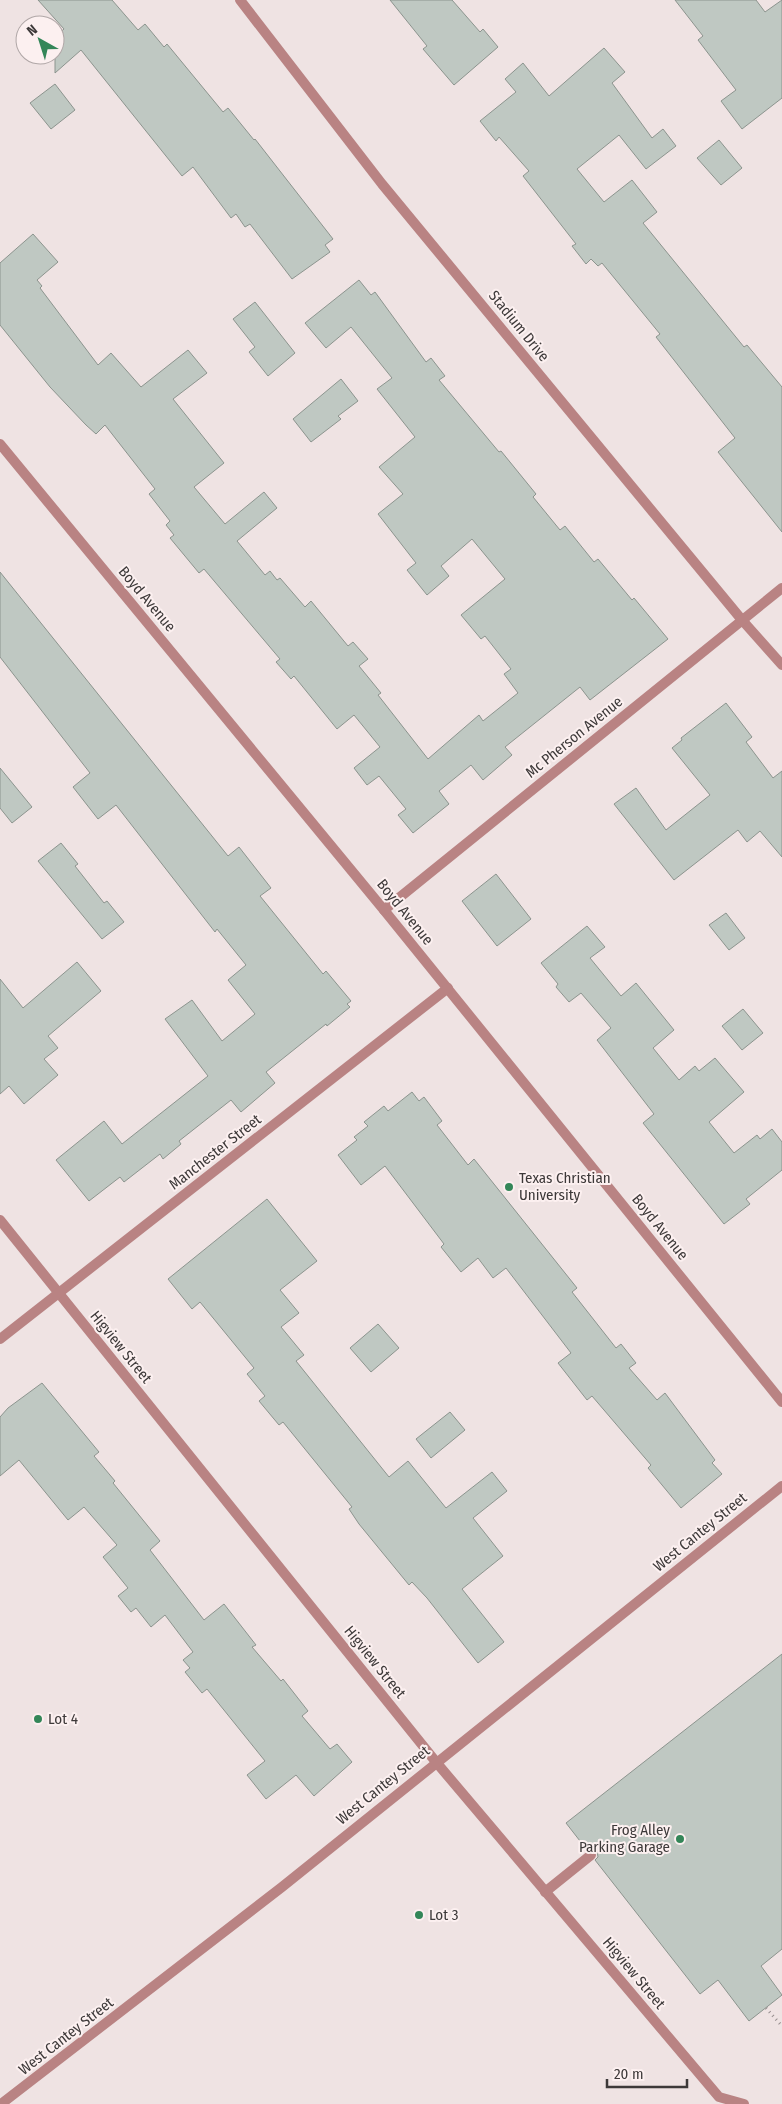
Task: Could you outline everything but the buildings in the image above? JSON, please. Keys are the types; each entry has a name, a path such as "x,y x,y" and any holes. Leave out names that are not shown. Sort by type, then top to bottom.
{"street":[{"name":"Stadium Drive","path":"240,0 382,184 742,620 782,665"},
{"name":"Boyd Avenue","path":"0,444 448,988 782,1402"},
{"name":"Mc Pherson Avenue","path":"384,910 782,588"},
{"name":"Manchester Street","path":"0,1338 448,988"},
{"name":"Higview Street","path":"0,1220 436,1762 545,1892 719,2097 743,2104"},
{"name":"West Cantey Street","path":"1,2104 274,1892 782,1486"},
{"path":"545,1892 591,1855"}],"path":[{"path":"766,2008 782,2026"}],"place":[{"name":"Texas Christian University","path":"509,1187"},
{"name":"Lot 4","path":"38,1719"},
{"name":"Frog Alley Parking Garage","path":"680,1839"},
{"name":"Lot 3","path":"419,1915"}]}
